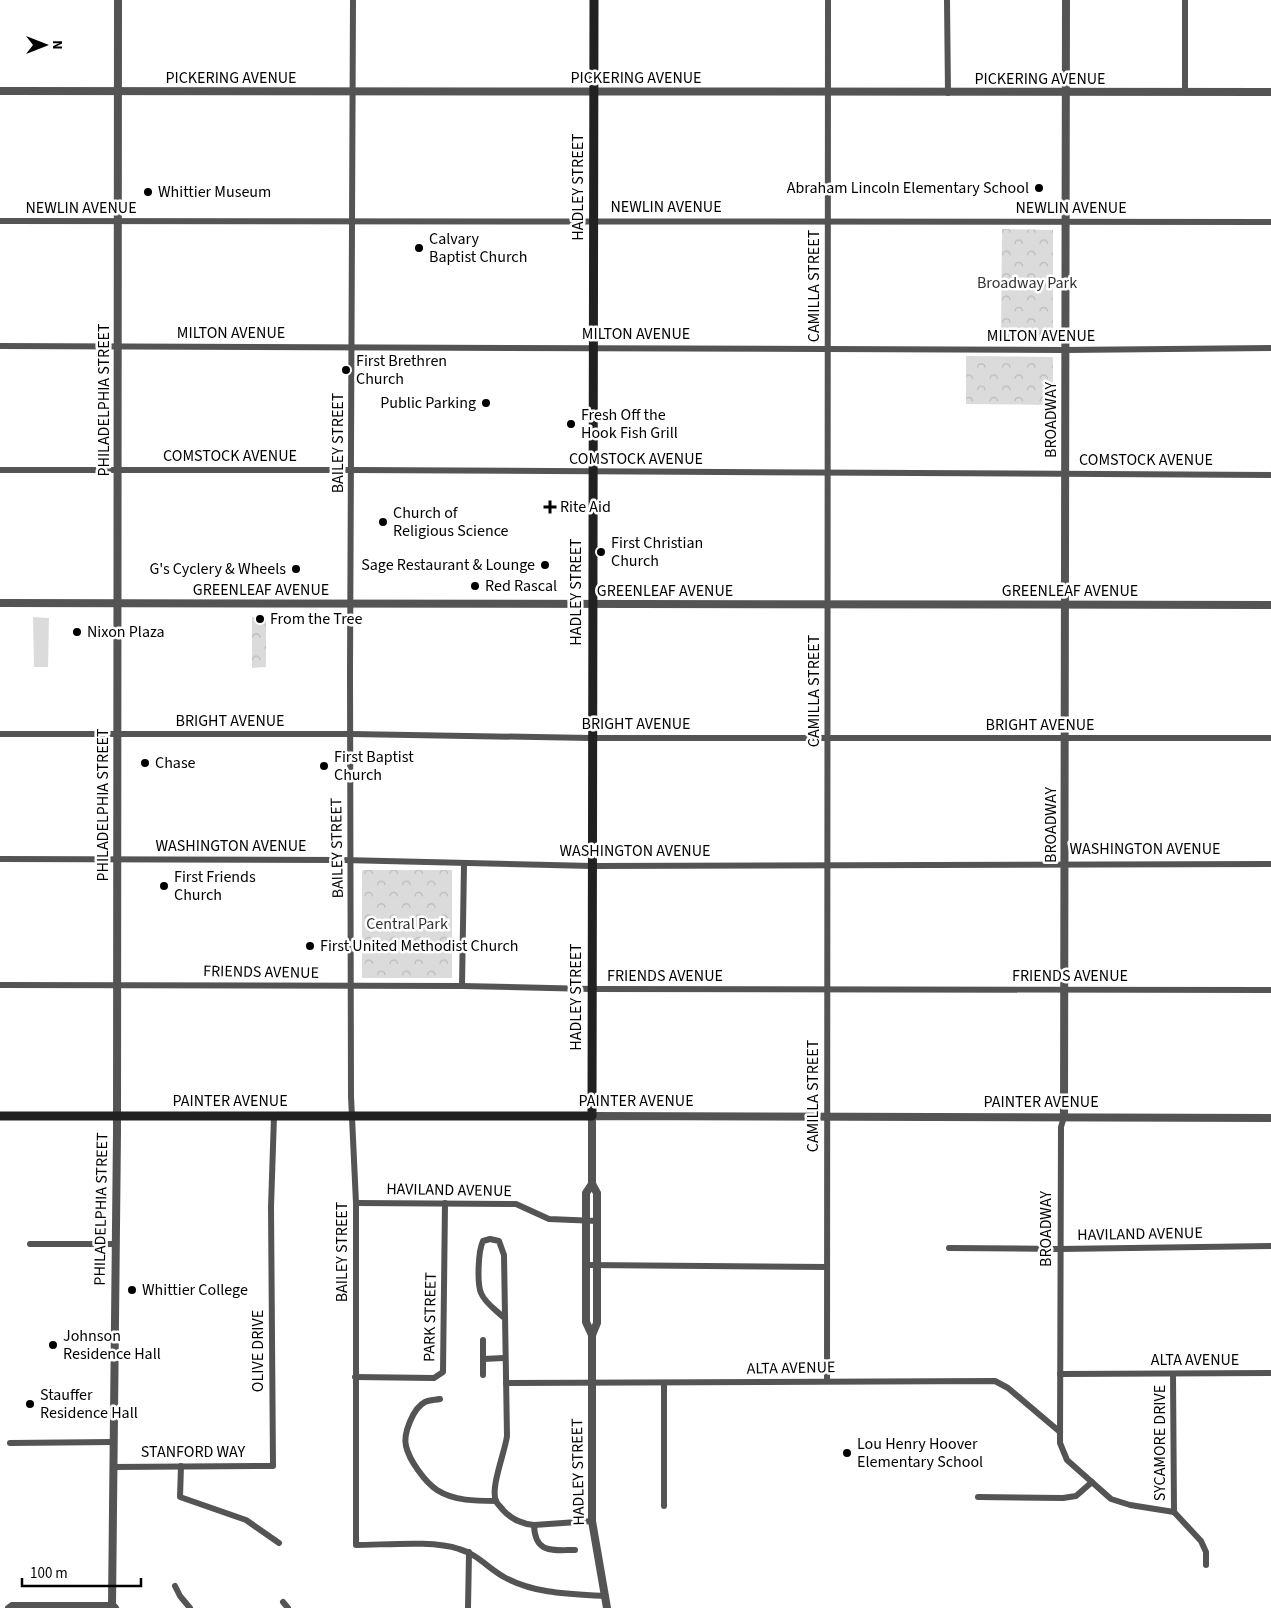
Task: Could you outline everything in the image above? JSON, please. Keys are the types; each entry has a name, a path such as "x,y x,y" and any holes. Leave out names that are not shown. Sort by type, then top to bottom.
{"main road":[{"name":"HADLEY STREET","path":"592,1116 591,605 594,0"},
{"name":"PAINTER AVENUE","path":"0,1116 592,1116"}],"street":[{"name":"PHILADELPHIA STREET","path":"114,1606 113,1442 118,604 118,0"},
{"name":"BAILEY STREET","path":"353,0 354,221 350,604 353,1116 356,1203 356,1545 445,1545 469,1552"},
{"name":"CAMILLA STREET","path":"827,1381 828,0"},
{"path":"947,0 948,93"},
{"name":"BROADWAY","path":"1066,0 1064,1117 1061,1126 1060,1443 1066,1459 1111,1499 1121,1503 1174,1512"},
{"path":"1185,0 1185,92"},
{"name":"PICKERING AVENUE","path":"0,91 1271,92"},
{"name":"NEWLIN AVENUE","path":"0,221 1271,222"},
{"name":"MILTON AVENUE","path":"0,346 1065,350 1271,348"},
{"name":"COMSTOCK AVENUE","path":"0,470 1271,475"},
{"name":"GREENLEAF AVENUE","path":"0,603 1271,605"},
{"name":"BRIGHT AVENUE","path":"0,734 351,734 591,738 1271,738"},
{"name":"WASHINGTON AVENUE","path":"0,859 592,866 1064,863 1271,864"},
{"path":"462,986 464,864"},
{"name":"FRIENDS AVENUE","path":"0,985 462,986 591,989 1271,990"},
{"name":"OLIVE DRIVE","path":"273,1466 271,1207 274,1116"},
{"name":"PAINTER AVENUE","path":"592,1116 1271,1118"},
{"name":"HADLEY STREET","path":"592,1116 592,1184 586,1193 586,1322 592,1335"},
{"name":"HADLEY STREET","path":"592,1184 598,1193 597,1322 592,1335 592,1521 607,1608"},
{"name":"HAVILAND AVENUE","path":"356,1203 516,1204 549,1219 598,1220"},
{"name":"PARK STREET","path":"355,1377 434,1378 443,1372 445,1203"},
{"path":"503,1317 488,1303 480,1291 479,1251 483,1242 490,1238 499,1242 504,1255 503,1317 507,1436 504,1456 495,1484 496,1501 516,1521 534,1525 592,1521"},
{"path":"30,1244 114,1244"},
{"name":"HAVILAND AVENUE","path":"949,1248 1060,1249 1271,1246"},
{"path":"586,1265 827,1267"},
{"path":"483,1340 483,1375"},
{"path":"483,1359 504,1358"},
{"name":"ALTA AVENUE","path":"1060,1374 1271,1373"},
{"name":"SYCAMORE DRIVE","path":"1174,1374 1174,1512"},
{"name":"ALTA AVENUE","path":"506,1383 995,1381 1008,1388 1060,1432"},
{"path":"664,1383 664,1506"},
{"path":"440,1400 425,1402 420,1405 413,1416 405,1441 409,1454 425,1478 437,1490 466,1500 496,1501"},
{"path":"10,1443 113,1442"},
{"path":"181,1466 180,1497 246,1520 279,1543"},
{"name":"STANFORD WAY","path":"113,1467 273,1466"},
{"path":"978,1497 1063,1498 1076,1496 1092,1482"},
{"path":"1174,1512 1201,1541 1206,1552 1206,1565"},
{"path":"534,1525 536,1542 542,1548 575,1550"},
{"path":"469,1552 502,1576 522,1586 537,1590 604,1596"},
{"path":"468,1608 469,1552"},
{"path":"175,1586 190,1608"},
{"path":"283,1602 288,1608"},
{"path":"10,1607 114,1606"}],"green space":[{"name":"Broadway Park","path":"1002,229 1053,230 1053,338 1001,337"},
{"path":"966,356 1053,357 1053,405 966,404"},
{"path":"33,617 49,618 48,667 34,667"},
{"path":"252,617 266,617 266,667 252,668"},
{"name":"Central Park","path":"362,870 452,870 452,978 362,978"}],"place":[{"name":"Abraham Lincoln Elementary School","path":"1039,188"},
{"name":"Whittier Museum","path":"148,192"},
{"name":"Calvary Baptist Church","path":"419,248"},
{"name":"First Brethren Church","path":"346,370"},
{"name":"Public Parking","path":"486,403"},
{"name":"Fresh Off the Hook Fish Grill","path":"571,424"},
{"name":"Rite Aid","path":"550,507"},
{"name":"Church of Religious Science","path":"383,522"},
{"name":"First Christian Church","path":"601,552"},
{"name":"Sage Restaurant & Lounge","path":"545,565"},
{"name":"G's Cyclery & Wheels","path":"296,569"},
{"name":"Red Rascal","path":"475,586"},
{"name":"From the Tree","path":"260,619"},
{"name":"Nixon Plaza","path":"77,632"},
{"name":"Chase","path":"145,763"},
{"name":"First Baptist Church","path":"324,766"},
{"name":"First Friends Church","path":"164,886"},
{"name":"First United Methodist Church","path":"310,946"},
{"name":"Whittier College","path":"132,1290"},
{"name":"Johnson Residence Hall","path":"53,1345"},
{"name":"Stauffer Residence Hall","path":"30,1404"},
{"name":"Lou Henry Hoover Elementary School","path":"847,1453"}]}
